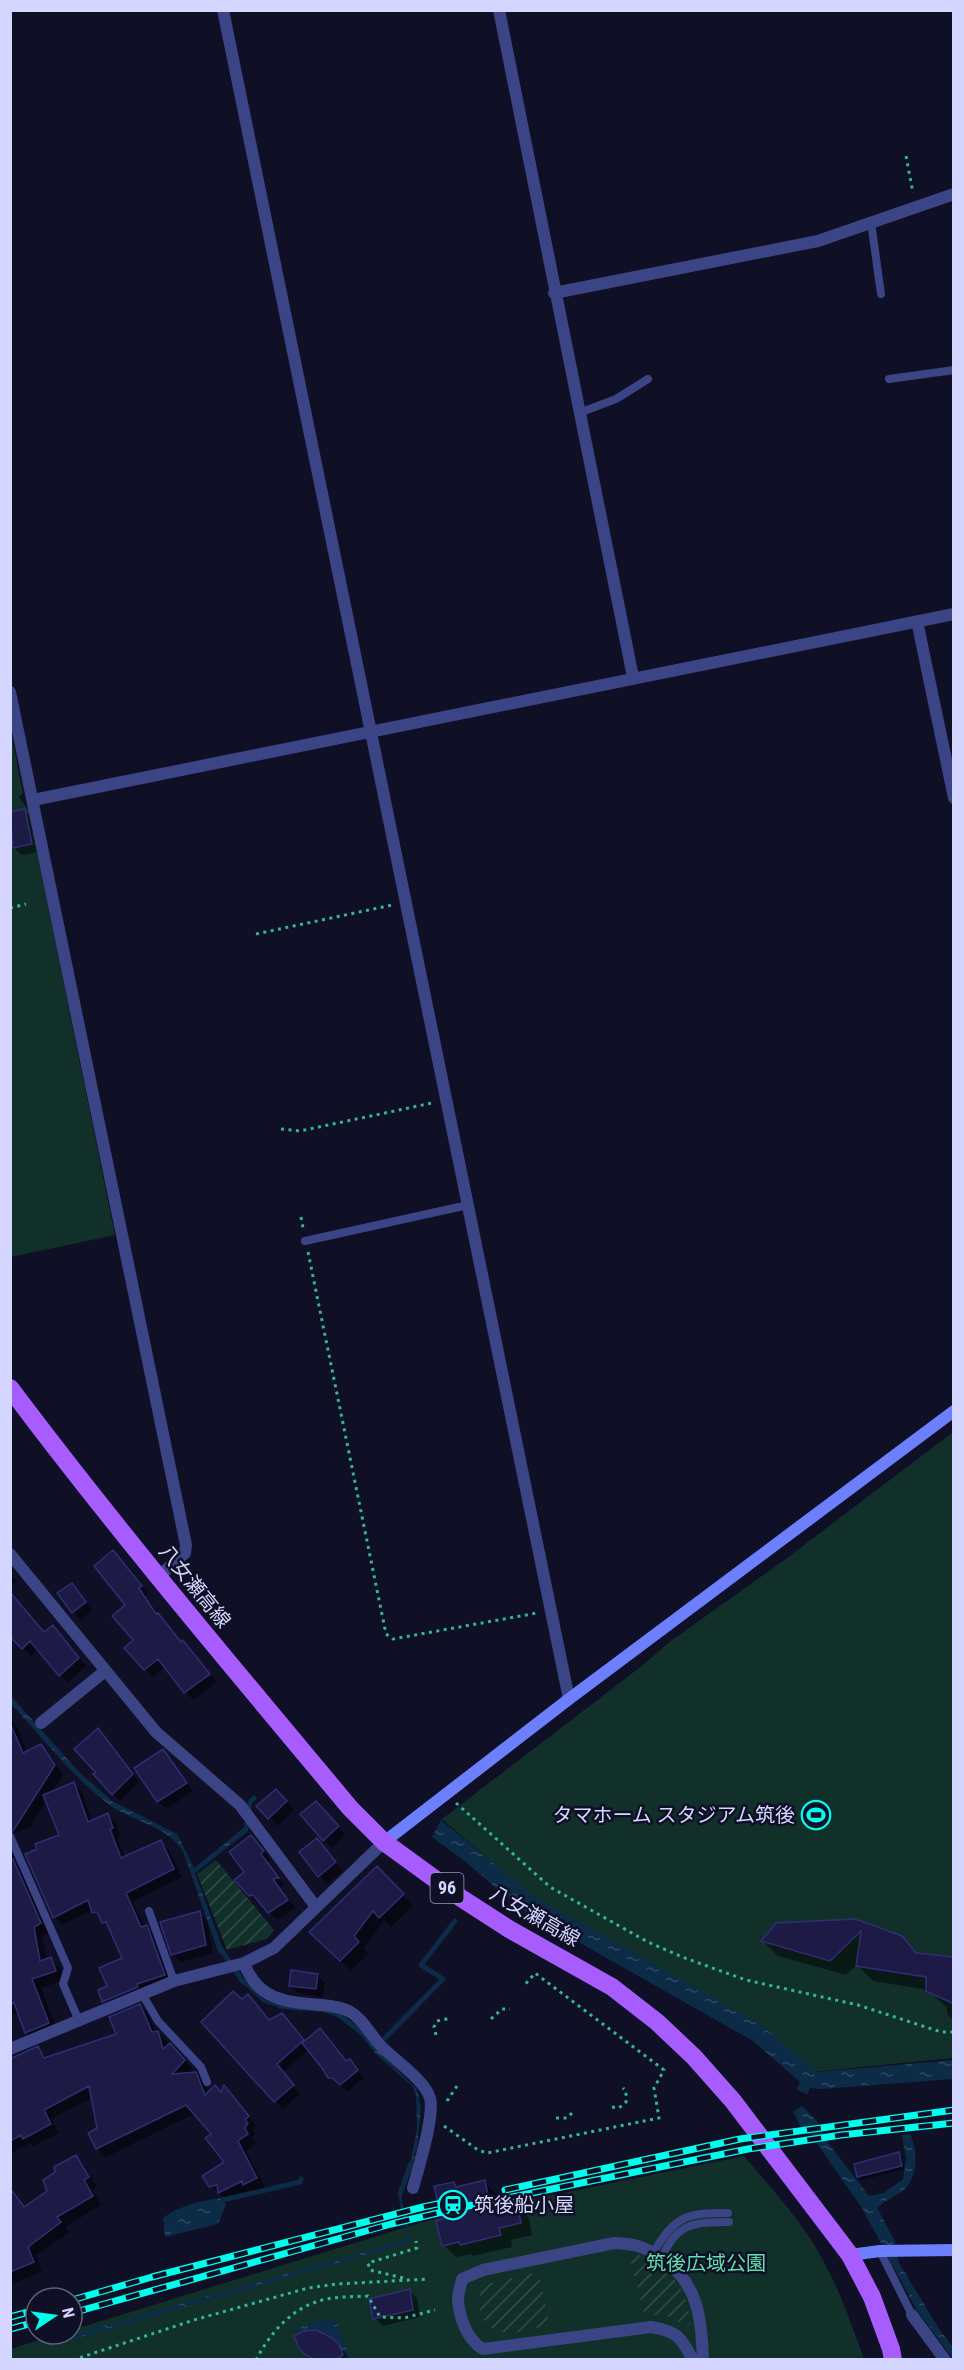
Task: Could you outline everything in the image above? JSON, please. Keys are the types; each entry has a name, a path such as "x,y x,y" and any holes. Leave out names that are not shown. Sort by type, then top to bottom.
{"main road":[{"name":"八女瀬高線","path":"10,1389 158,1576 350,1808 384,1842 461,1898 509,1929 612,1987 657,2022 694,2057 733,2101 850,2255 872,2297 893,2360"}],"street":[{"path":"224,10 569,1699"},
{"path":"499,10 554,293 633,677"},
{"path":"554,293 818,241 954,194"},
{"path":"33,800 954,614"},
{"path":"917,621 954,798"},
{"path":"10,692 186,1545 185,1552 158,1576"},
{"path":"10,2049 174,1981 244,1963 274,1948 384,1842 569,1699 954,1411"},
{"path":"10,1554 156,1732 240,1805 316,1907"},
{"path":"41,1723 105,1671"},
{"path":"244,1963 249,1978 264,1993 280,2000 336,2006 350,2012 361,2020 387,2052 424,2086 430,2098 431,2114 413,2188"},
{"path":"693,2360 685,2345 671,2330 651,2327 483,2349 472,2343 466,2333 458,2299 462,2279 483,2271 614,2243 636,2244 675,2268 692,2290 702,2329 703,2360"},
{"path":"850,2255 954,2250"},
{"path":"912,2315 945,2360"}],"lane":[{"path":"871,222 881,294"},
{"path":"889,379 954,370"},
{"path":"579,413 616,399 648,379"},
{"path":"305,1241 468,1205"},
{"path":"10,1836 68,1968 63,1984 79,2020"},
{"path":"149,1911 174,1981"},
{"path":"142,1994 158,2021 201,2067 207,2082"},
{"path":"658,2256 670,2226 684,2218 695,2214 729,2218"},
{"path":"880,2252 912,2315"}],"path":[{"path":"906,156 915,207"},
{"path":"256,934 405,902"},
{"path":"10,908 26,904"},
{"path":"281,1128 300,1131 446,1100"},
{"path":"301,1217 386,1634 393,1639 551,1610"},
{"path":"454,1802 550,1887 646,1941 682,1957 746,1980 858,2005 941,2032 954,2032"},
{"path":"442,2119 444,2126 478,2150 487,2153 659,2118 654,2088 664,2070 535,1973 523,1987"},
{"path":"491,2019 502,2009 510,2009"},
{"path":"436,2035 434,2027 436,2020 451,2018"},
{"path":"441,2108 459,2083"},
{"path":"612,2107 620,2108 626,2102 626,2091 623,2088"},
{"path":"556,2118 567,2118 575,2110"},
{"path":"408,2279 370,2270 368,2263 417,2248 416,2241"},
{"path":"73,2360 195,2320 308,2288 337,2284 429,2279"},
{"path":"256,2360 275,2330 295,2313 317,2301 368,2296 380,2317 404,2318 435,2310"}],"green space":[{"path":"11,732 23,793 19,797 28,809 115,1235 11,1257"},
{"path":"953,1432 953,2058 813,2072 526,1892 442,1819 643,1665 668,1643 783,1561"},
{"path":"216,1860 274,1930 266,1939 227,1950 197,1874"},
{"name":"筑後広域公園","path":"744,2156 787,2207 816,2248 841,2298 864,2359 11,2360 10,2349 24,2345 84,2346 84,2326 426,2221"},
{"path":"639,2255 661,2267 676,2281 688,2311 691,2324 687,2327 670,2317 644,2313 630,2259 632,2256"},
{"path":"538,2272 550,2325 519,2332 499,2331 491,2328 485,2321 479,2306 479,2296 484,2287 487,2284"}],"water":[{"path":"10,1695 79,1772 112,1801 177,1834 194,1868 245,1827 248,1831 195,1873 224,1952 219,1954 183,1851 158,1829 121,1812 98,1796 11,1704"},
{"path":"441,1820 532,1895 761,2025 817,2072 953,2060 953,2079 810,2088 807,2094 797,2090 800,2082 753,2041 522,1910 462,1859 432,1837"},
{"path":"241,1976 263,1999 272,2003 339,2012 346,2016 345,2020 324,2012 283,2009 263,2002 238,1979"},
{"path":"360,2028 382,2055 417,2089 421,2108 417,2147 411,2170 409,2170 417,2128 416,2095 412,2086 375,2053 357,2030"},
{"path":"802,2106 817,2121 829,2144 869,2196 884,2193 903,2179 906,2158 902,2135 910,2134 915,2155 912,2177 905,2189 877,2208 895,2241 899,2263 941,2332 953,2347 953,2359 916,2309 862,2208 818,2145 801,2127 793,2112"},
{"path":"400,2187 403,2188 402,2202 410,2242 84,2336 84,2331 406,2240 407,2233 399,2194"},
{"path":"220,2198 226,2204 218,2224 165,2237 163,2218 190,2205"},
{"path":"325,2319 333,2319 338,2326 349,2350 346,2357 314,2332 295,2332 296,2328"}],"building":[{"path":"25,809 32,844 13,848 10,812"},
{"path":"113,1550 142,1586 139,1588 156,1614 158,1613 181,1642 183,1640 210,1674 184,1693 158,1659 144,1670 124,1648 133,1640 112,1616 125,1605 94,1566"},
{"path":"72,1583 86,1602 72,1613 57,1593"},
{"path":"10,1592 44,1632 53,1625 79,1658 59,1676 30,1641 22,1649 10,1637"},
{"path":"10,1723 23,1753 41,1744 55,1765 13,1831 10,1830"},
{"path":"98,1728 133,1774 112,1795 74,1749"},
{"path":"163,1749 187,1783 157,1802 134,1768"},
{"path":"74,1782 88,1822 108,1813 113,1828 110,1829 121,1858 161,1840 174,1869 126,1893 141,1927 147,1925 165,1975 137,1984 138,1987 102,2002 98,1990 107,1986 99,1968 122,1958 106,1922 102,1923 97,1912 92,1913 88,1900 53,1918 25,1854 37,1849 35,1844 59,1835 43,1795"},
{"path":"276,1789 287,1801 268,1819 256,1806"},
{"path":"316,1801 339,1826 323,1841 300,1814"},
{"path":"251,1835 264,1851 261,1854 279,1878 273,1879 288,1900 268,1913 253,1895 249,1896 234,1880 244,1872 229,1852"},
{"path":"317,1838 336,1862 318,1877 299,1852"},
{"path":"13,1859 41,1923 34,1927 40,1961 51,1957 56,1971 32,1979 49,2023 25,2033 14,2003 10,2004 10,1860"},
{"path":"377,1866 404,1894 379,1918 373,1911 354,1936 359,1942 340,1961 309,1932"},
{"path":"200,1911 206,1945 171,1955 160,1922"},
{"path":"855,1919 902,1936 916,1953 954,1957 954,2004 926,1991 926,1977 856,1966 861,1931 830,1961 761,1941 776,1923"},
{"path":"291,1970 318,1974 316,1989 289,1986"},
{"path":"233,1991 242,1999 248,1994 269,2020 282,2013 304,2040 277,2064 294,2085 274,2102 201,2022"},
{"path":"140,2004 152,2032 158,2031 163,2049 170,2043 185,2060 172,2074 196,2072 205,2095 215,2085 221,2092 224,2085 249,2116 245,2120 248,2123 245,2128 248,2134 238,2141 257,2178 243,2185 242,2181 218,2193 217,2185 209,2187 202,2176 224,2162 205,2138 211,2134 186,2105 96,2149 88,2133 97,2128 89,2086 44,2110 51,2124 23,2139 21,2135 10,2141 10,2059 38,2046 44,2058 116,2034 109,2017"},
{"path":"320,2028 346,2061 350,2059 358,2070 340,2085 332,2078 328,2078 302,2043"},
{"path":"899,2152 902,2166 857,2177 854,2164"},
{"path":"76,2155 89,2177 84,2180 93,2196 57,2217 61,2222 28,2247 34,2262 10,2272 10,2188 24,2207 47,2191 43,2180 55,2172 54,2167"},
{"name":"筑後船小屋","path":"485,2180 491,2210 517,2204 521,2223 499,2228 501,2235 460,2245 459,2242 442,2246 436,2221 442,2219 434,2186 454,2182 456,2187"},
{"path":"410,2289 413,2310 373,2319 369,2299"},
{"path":"316,2330 339,2344 343,2355 335,2360 316,2360 304,2354 294,2336 304,2331"}],"waterway":[{"path":"241,1833 246,1829 250,1802 254,1798"},
{"path":"385,2038 443,1979 421,1965 455,1921"},
{"path":"220,1948 243,1982"},
{"path":"339,2015 362,2033"},
{"path":"400,2194 411,2163"},
{"path":"223,2200 300,2182 301,2179"}],"railway":[{"path":"505,2190 740,2139 954,2110"},
{"path":"84,2310 391,2224 468,2206 748,2149 841,2135 954,2123"},
{"path":"84,2297 152,2277 461,2199"},
{"path":"10,2317 24,2313"},
{"path":"10,2329 24,2325"}],"place":[{"name":"タマホーム スタジアム筑後","path":"816,1815"},
{"name":"筑後船小屋","path":"453,2205"}]}
